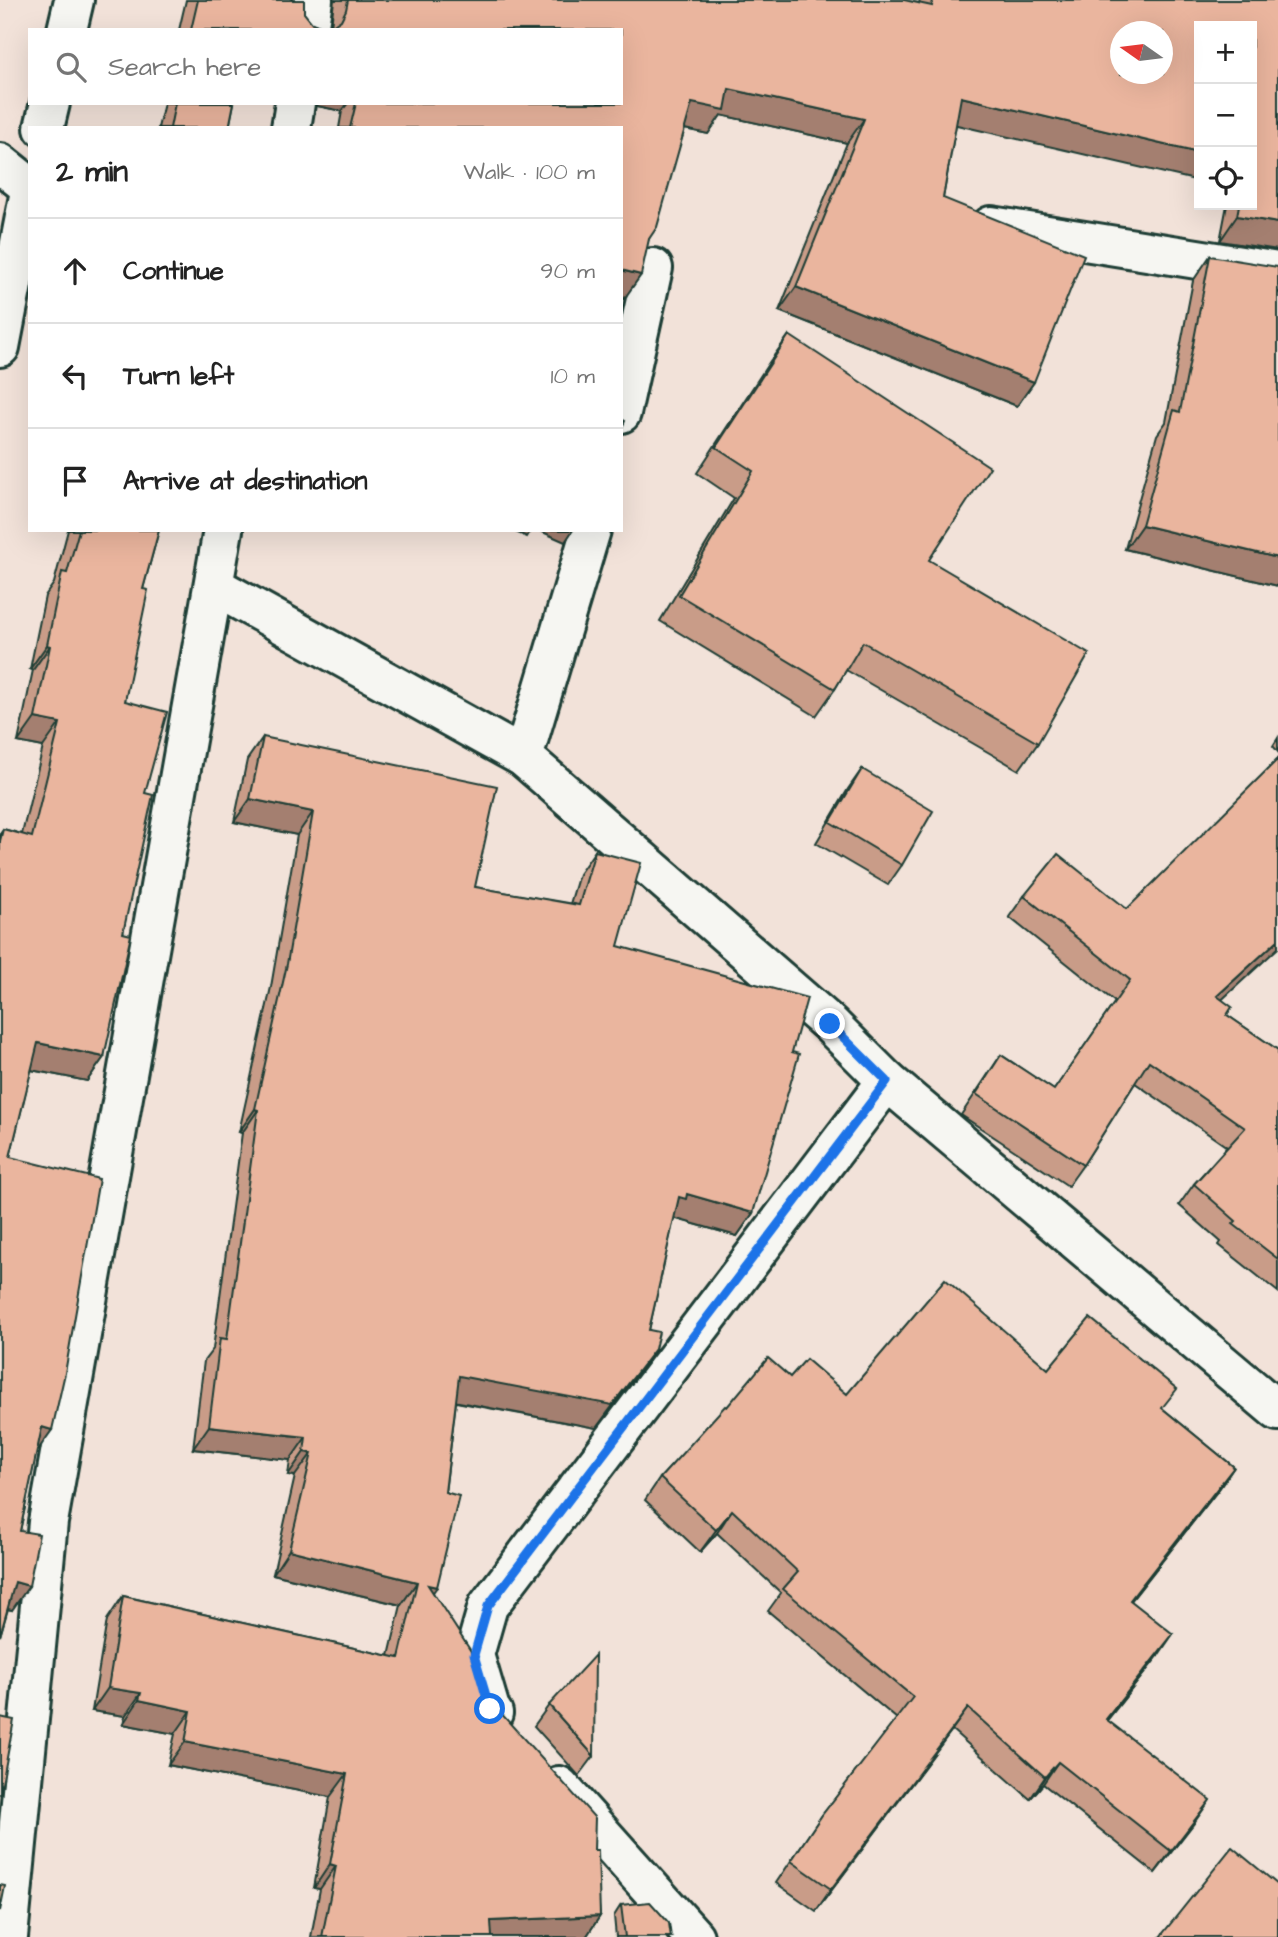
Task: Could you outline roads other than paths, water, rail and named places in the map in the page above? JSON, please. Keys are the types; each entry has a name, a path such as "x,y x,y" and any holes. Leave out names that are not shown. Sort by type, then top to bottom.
{"street":[{"path":"67,28 74,0"},
{"path":"308,28 313,0"},
{"path":"44,126 50,105"},
{"path":"291,126 295,105"},
{"path":"0,163 28,187"},
{"path":"0,347 28,200"},
{"path":"991,226 1278,272"},
{"path":"623,404 653,268"},
{"path":"8,1937 48,1522 223,532"},
{"path":"523,757 590,532"},
{"path":"214,586 523,757 830,1024 887,1081 1278,1411"},
{"path":"694,1937 490,1709 474,1655 488,1606 887,1081"}]}
